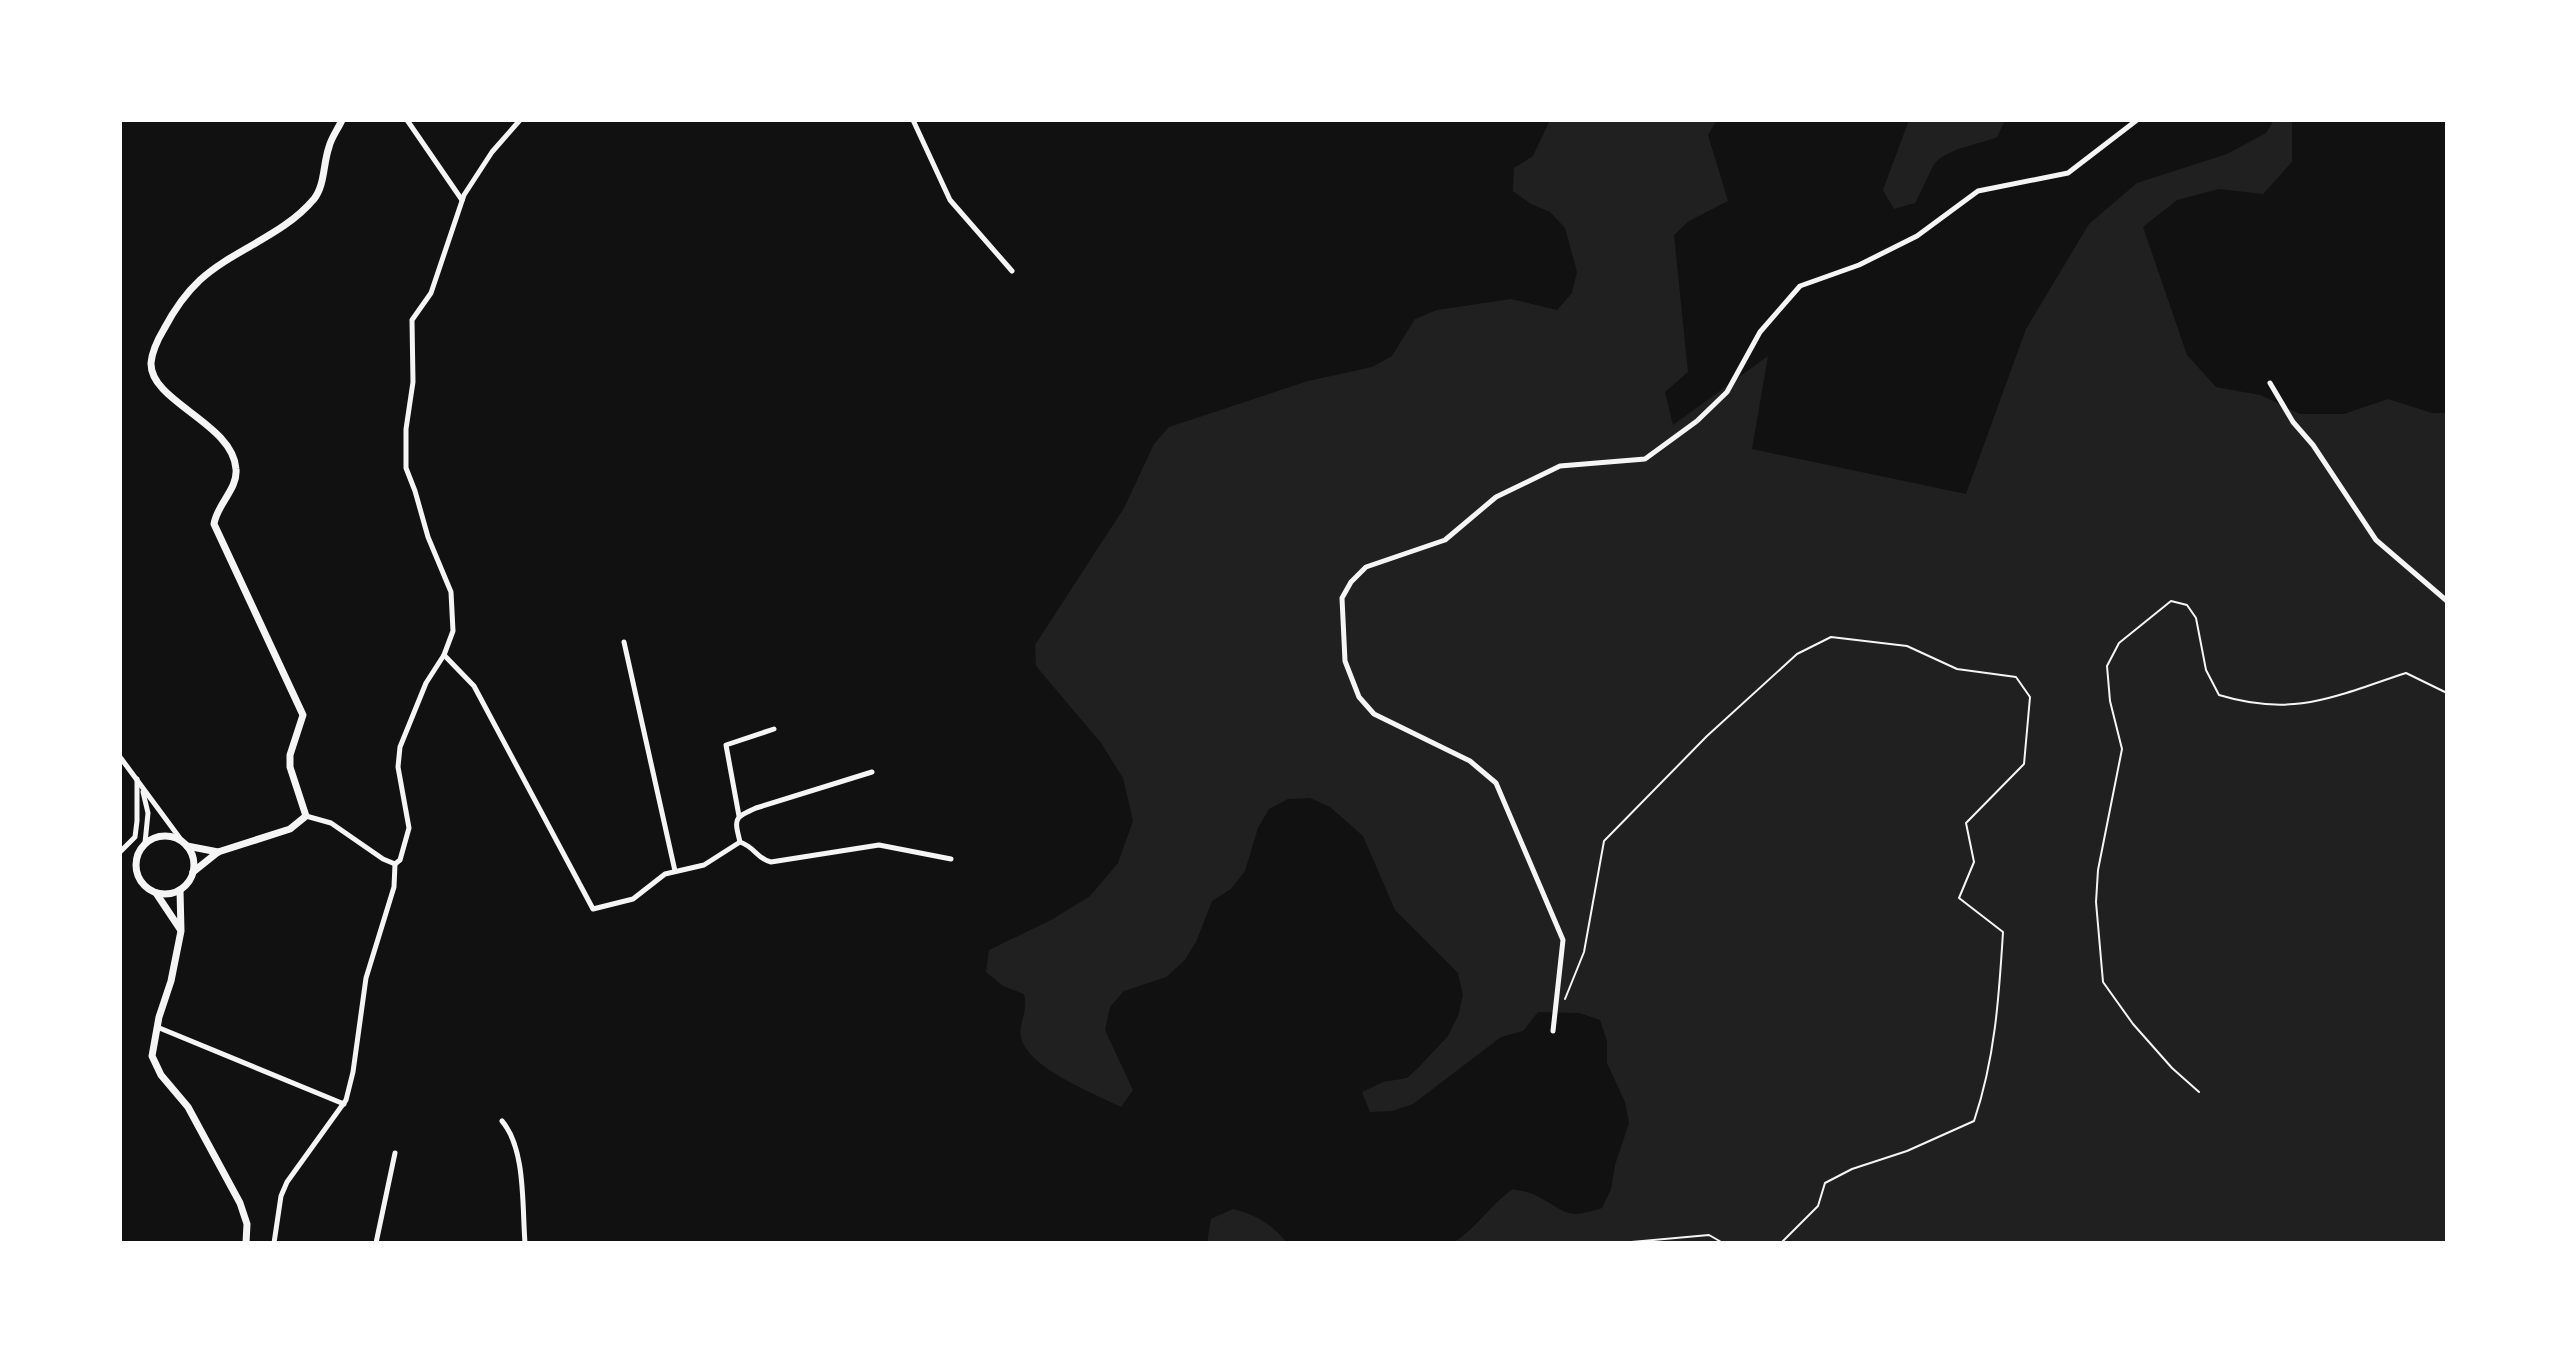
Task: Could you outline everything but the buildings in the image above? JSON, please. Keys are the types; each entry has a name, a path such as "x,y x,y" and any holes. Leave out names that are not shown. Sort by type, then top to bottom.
{"street":[{"path":"306,816 290,767 290,755 303,715 214,524 216,512 233,486 237,472 235,458 227,444 170,395 153,374 151,363 156,343 169,319 201,280 295,217 317,195 329,145 342,120"},
{"path":"407,120 462,200"},
{"path":"274,1243 281,1196 287,1182 344,1104 353,1072 366,978 394,887 395,864 400,860 409,828 398,767 400,747 426,683 444,655 453,631 451,592 428,537 406,468 406,429 413,382 412,320 431,293 462,200 492,152 520,120"},
{"path":"913,120 950,200 1012,271"},
{"path":"1553,1031 1563,940 1496,783 1470,761 1374,714 1359,697 1345,661 1342,598 1351,582 1366,567 1445,540 1496,497 1560,466 1645,459 1697,421 1727,392 1760,332 1800,286 1859,265 1917,236 1978,191 2068,173 2137,120"},
{"path":"2270,383 2293,422 2313,445 2376,540 2447,601"},
{"path":"624,642 675,871"},
{"path":"444,655 474,686 593,909 633,899 656,879 704,865 740,842 750,845 764,860 771,862 879,845 951,859"},
{"path":"739,816 726,745 774,729"},
{"path":"120,757 143,787 193,856 193,872 189,882 167,895 145,887 137,875 136,858 145,843 148,813 143,787"},
{"path":"740,842 735,823 739,816 872,772"},
{"path":"120,852 135,837 137,779"},
{"path":"193,872 218,852 290,829 306,816"},
{"path":"306,816 331,823 395,864"},
{"path":"145,843 162,836 218,852"},
{"path":"180,890 181,931 152,1056 161,1075 188,1107 240,1203 247,1224 246,1243"},
{"path":"156,893 181,931"},
{"path":"157,1027 344,1104"},
{"path":"502,1121 512,1133 518,1155 525,1243"},
{"path":"376,1243 395,1153"}],"path":[{"path":"2199,1092 2172,1068 2133,1024 2103,982 2096,902 2098,870 2122,749 2110,701 2107,666 2119,643 2171,601 2187,605 2196,618 2206,670 2219,695 2245,703 2281,706 2318,703 2406,673 2447,693"},
{"path":"1563,1005 1584,952 1604,841 1707,736 1797,654 1831,637 1907,646 1957,669 2016,677 2030,697 2024,764 1966,823 1974,862 1959,898 2003,932 1997,1022 1987,1081 1974,1121 1907,1151 1852,1169 1825,1183 1818,1206 1781,1243"},
{"path":"1620,1243 1709,1235 1723,1243"}],"shaded area":[{"path":"1550,120 1717,120 1708,135 1728,201 1689,221 1674,235 1688,372 1665,392 1673,425 1768,356 1752,449 1966,494 2026,329 2089,224 2137,183 2227,154 2266,133 2274,120 2292,120 2292,162 2263,194 2219,189 2177,200 2143,227 2187,355 2216,387 2260,395 2300,414 2344,414 2388,399 2432,413 2447,413 2447,1243 1453,1243 1513,1189 1534,1195 1574,1214 1602,1208 1611,1189 1615,1165 1629,1123 1625,1102 1607,1063 1607,1041 1600,1020 1579,1013 1538,1012 1523,1031 1501,1037 1413,1104 1392,1111 1370,1112 1362,1092 1383,1082 1407,1078 1417,1069 1448,1036 1458,1016 1463,995 1458,973 1395,910 1363,836 1330,807 1310,798 1288,799 1269,809 1258,828 1245,871 1231,889 1212,901 1196,942 1184,961 1166,977 1124,991 1110,1007 1105,1030 1133,1090 1121,1107 1048,1069 1026,1048 1020,1032 1024,994 1003,986 986,972 989,950 1051,920 1090,896 1118,863 1133,821 1123,778 1101,743 1036,666 1035,645 1124,508 1154,444 1169,427 1308,381 1372,367 1392,356 1415,319 1437,310 1511,299 1557,310 1572,293 1577,272 1565,228 1550,212 1531,204 1513,191 1514,168 1533,156"},
{"path":"1909,120 2005,120 1997,137 1942,157 1934,165 1915,203 1894,209 1883,190"},
{"path":"1233,1209 1263,1221 1287,1243 1207,1243 1211,1219"}]}
